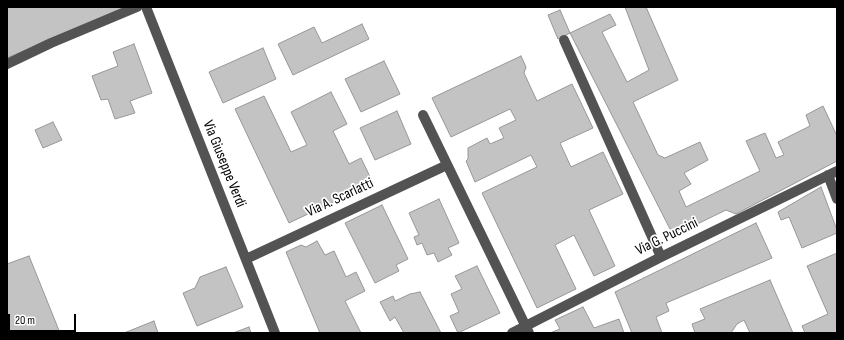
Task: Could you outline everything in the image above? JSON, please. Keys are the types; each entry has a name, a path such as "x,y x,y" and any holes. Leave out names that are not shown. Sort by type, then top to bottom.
{"street":[{"path":"7,64 51,43 138,7"},
{"name":"Via Giuseppe Verdi","path":"146,7 275,333"},
{"path":"564,40 661,257"},
{"path":"423,115 527,330"},
{"name":"Via A. Scarlatti","path":"246,258 447,165"},
{"path":"833,173 837,199"},
{"name":"Via G. Puccini","path":"512,333 527,330 661,257 833,173"}],"building":[{"path":"7,7 125,7 7,58"},
{"path":"625,7 646,7 678,80 633,102 658,155 665,158 700,142 708,160 684,173 691,184 679,191 686,207 760,171 746,141 765,133 776,158 784,155 778,142 810,126 806,115 823,106 837,136 837,161 736,214 726,210 683,231 670,229 570,33 610,14 616,25 602,32 627,82 649,70"},
{"path":"560,10 570,33 558,39 548,15"},
{"path":"362,24 369,39 293,75 278,44 314,27 322,43"},
{"path":"134,44 152,93 130,101 135,113 115,119 108,99 101,100 92,76 118,66 113,52"},
{"path":"263,48 276,79 223,103 209,72"},
{"path":"521,56 526,67 524,73 537,101 572,84 593,128 560,143 571,167 603,152 623,194 589,210 615,266 594,276 574,235 555,245 576,289 537,308 482,193 537,167 531,155 475,182 466,161 468,159 468,148 487,138 490,144 504,138 499,128 516,120 510,109 451,137 432,98"},
{"path":"384,61 400,94 361,112 345,79"},
{"path":"331,92 347,124 333,131 349,164 361,158 373,183 289,223 235,109 264,96 291,152 307,145 291,112"},
{"path":"397,111 411,144 375,160 360,128"},
{"path":"53,122 62,140 43,148 35,130"},
{"path":"821,187 837,233 802,248 789,217 781,220 778,212"},
{"path":"439,199 459,243 448,248 452,255 438,262 434,253 427,255 422,243 417,245 414,237 419,235 409,213"},
{"path":"382,205 408,259 396,265 399,271 375,283 345,223"},
{"path":"756,223 772,258 666,303 669,311 656,317 662,333 632,333 615,292"},
{"path":"317,241 325,255 334,251 346,277 356,272 365,291 345,301 361,333 320,333 286,252 301,245 306,247"},
{"path":"837,253 837,333 805,333 802,326 828,314 807,266"},
{"path":"29,256 60,333 11,333 7,324 7,264"},
{"path":"477,266 500,313 458,333 450,316 459,312 451,294 462,289 455,276"},
{"path":"226,267 243,307 197,326 183,293 195,288 200,277"},
{"path":"770,280 793,333 750,333 744,320 737,324 731,333 695,333 692,324 705,319 700,309"},
{"path":"420,292 441,333 404,333 395,317 390,321 380,302 393,296 395,301 410,294"},
{"path":"583,307 594,328 619,319 624,333 550,333 560,329 555,320"},
{"path":"154,321 158,333 124,333"},
{"path":"249,327 251,333 233,333"}]}
